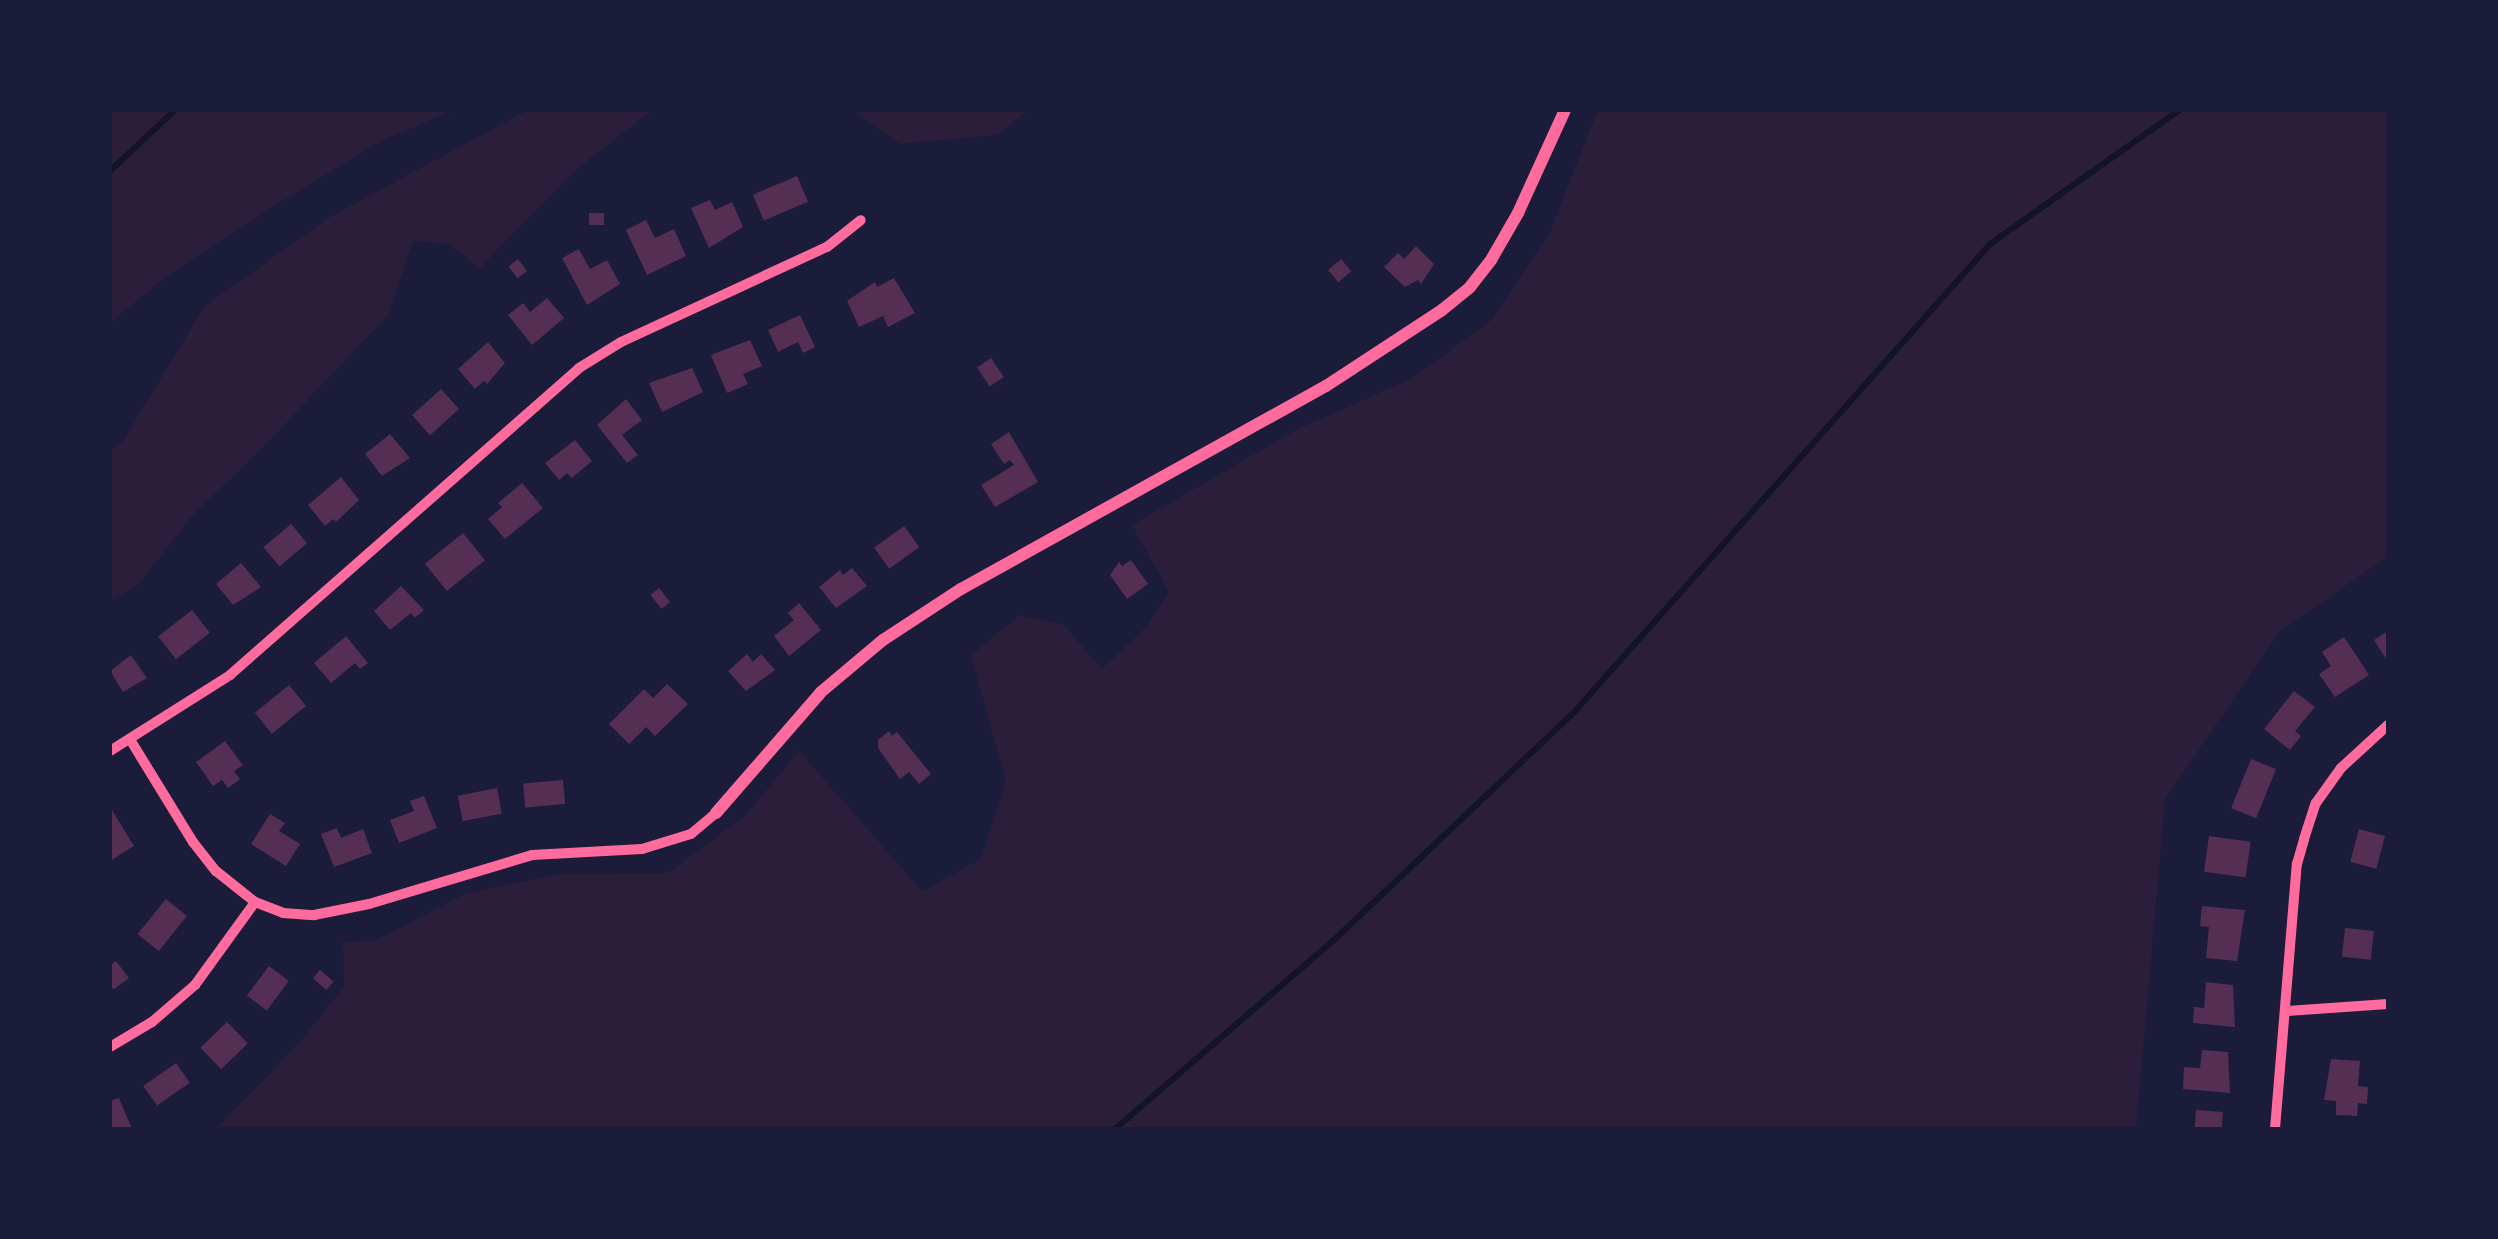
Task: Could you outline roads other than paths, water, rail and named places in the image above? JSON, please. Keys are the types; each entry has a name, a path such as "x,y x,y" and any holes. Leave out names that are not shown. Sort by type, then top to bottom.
{"street":[{"path":"130,740 193,842 216,870 255,902 283,912 314,915 369,904 532,855 642,850 691,834 716,812 821,692 883,640 977,580 1326,386 1442,310 1470,287 1518,213 1565,110"},
{"path":"110,752 230,675 578,368 621,342 827,247 861,220"},
{"path":"2275,1129 2298,864 2316,803 2340,768 2388,725"},
{"path":"110,1047 152,1022 195,985 255,902"},
{"path":"2287,1011 2388,1004"}],"waterway":[{"path":"110,171 175,110"},
{"path":"1115,1129 1335,939 1576,710 1990,244 2179,110"}]}
